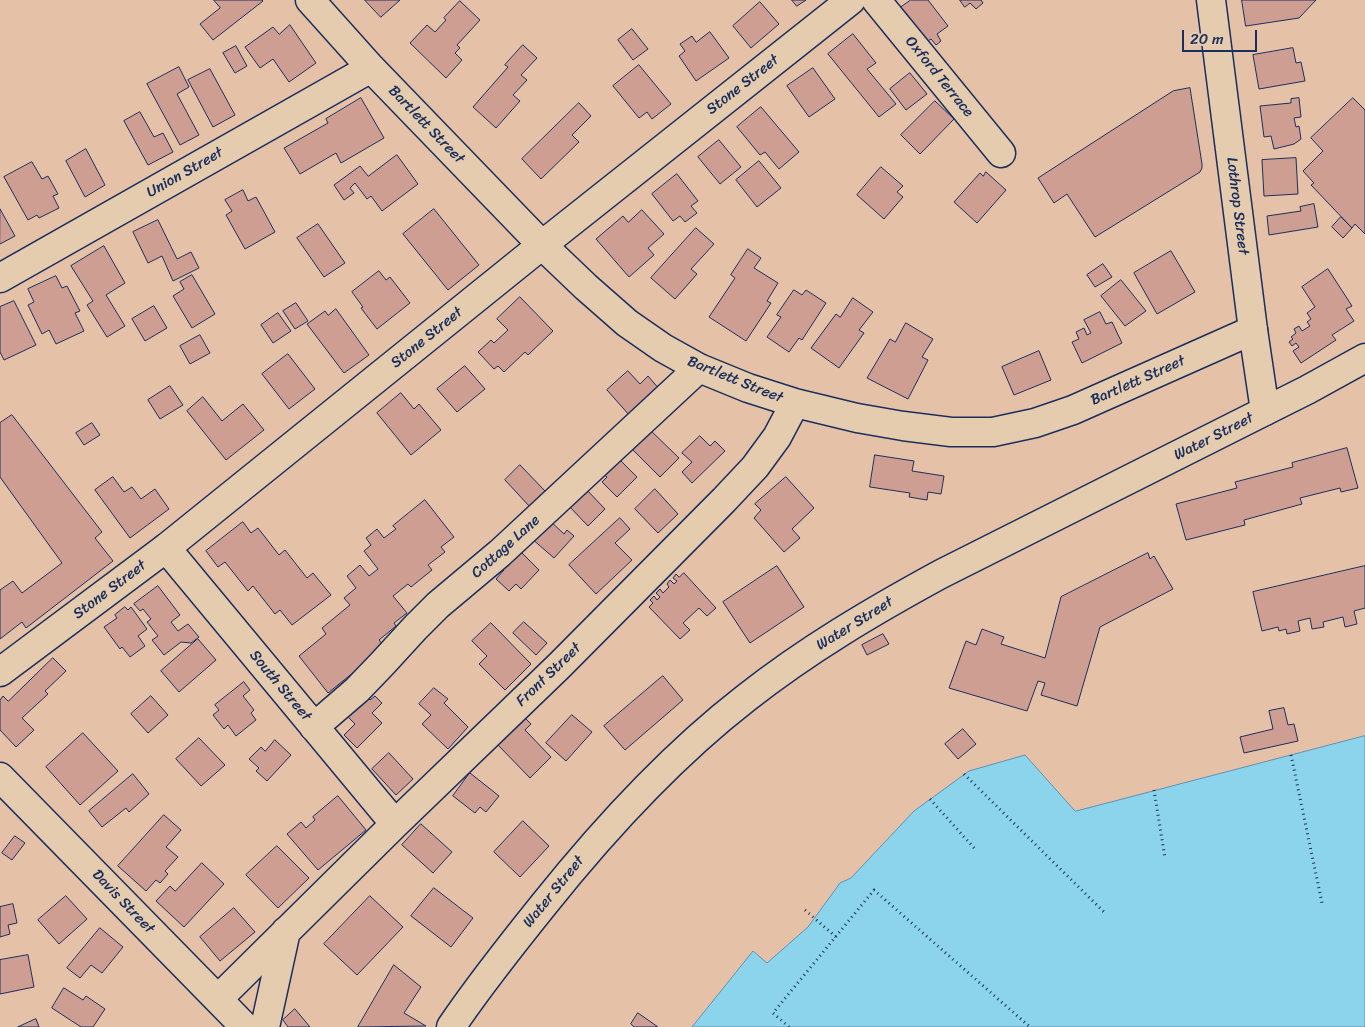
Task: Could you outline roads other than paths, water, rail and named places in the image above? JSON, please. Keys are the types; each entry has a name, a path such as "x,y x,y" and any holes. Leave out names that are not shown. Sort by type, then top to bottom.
{"street":[{"name":"Stone Street","path":"0,672 166,548 542,245 851,0"},
{"name":"Oxford Terrace","path":"876,0 1001,153"},
{"name":"Lothrop Street","path":"1211,0 1265,411"},
{"name":"Bartlett Street","path":"315,2 371,68 542,245 586,287 627,323 662,348 699,368 748,388 795,403 857,418 951,432 994,432 1035,423 1073,410 1253,330"},
{"name":"Union Street","path":"0,278 371,68"},
{"name":"Water Street","path":"451,1027 508,948 605,831 655,778 746,698 838,633 888,603 941,574 1265,411 1365,358"},
{"name":"Cottage Lane","path":"314,726 356,690 438,605 500,552 699,368"},
{"name":"Front Street","path":"218,999 394,824 559,666 724,500 754,467 777,437 795,403"},
{"name":"South Street","path":"166,548 394,824"},
{"name":"Davis Street","path":"0,776 246,1027"},
{"path":"265,1027 286,931"}],"water":[{"path":"1365,736 1365,1027 692,1027 753,951 767,963 808,927 840,883 851,878 914,811 969,771 1025,755 1075,811"}]}
